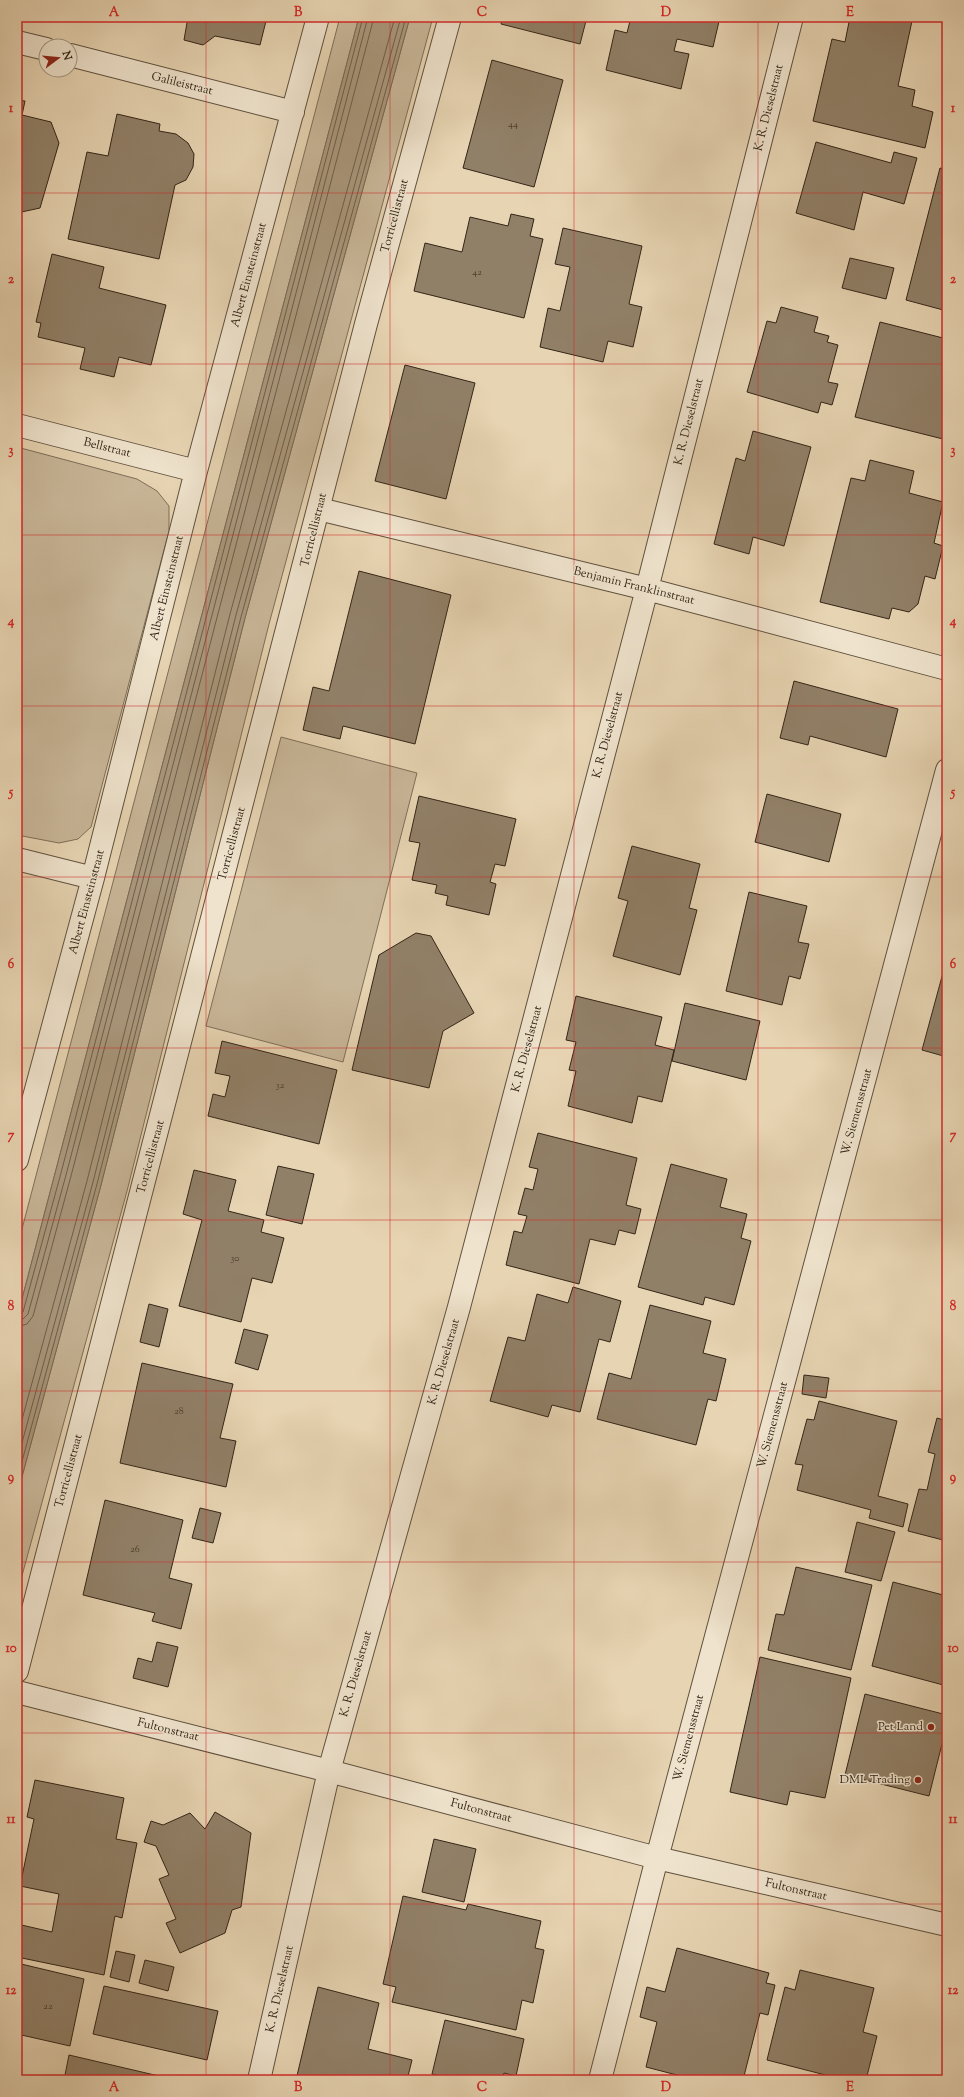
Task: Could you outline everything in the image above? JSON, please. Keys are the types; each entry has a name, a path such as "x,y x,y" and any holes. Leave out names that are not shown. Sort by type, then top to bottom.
{"street":[{"name":"Albert Einsteinstraat","path":"17,1160 93,878 196,471 318,17"},
{"name":"Torricellistraat","path":"17,1671 366,324 450,17"},
{"name":"K. R. Dieselstraat","path":"260,2080 329,1771 459,1307 646,589 792,17"},
{"path":"17,42 38,47"},
{"name":"Galileistraat","path":"78,57 293,112"},
{"name":"Bellstraat","path":"17,426 196,471"},
{"name":"Benjamin Franklinstraat","path":"319,509 646,589 947,669"},
{"name":"W. Siemensstraat","path":"600,2080 657,1858 947,770"},
{"path":"17,859 93,878"},
{"name":"Fultonstraat","path":"17,1692 329,1771 657,1858 947,1924"}],"shaded area":[{"path":"340,17 359,17 17,1318 17,1248"},
{"path":"410,17 433,17 269,624 127,1191 17,1594 17,1495 101,1185 245,618"},
{"path":"17,447 137,479 157,491 169,506 169,531 91,827 78,839 59,843 17,835"},
{"path":"281,737 417,773 343,1062 206,1026"}],"water":[{"path":"359,17 410,17 245,618 101,1185 17,1495 17,1318"}],"building":[{"path":"188,17 267,17 260,45 215,36 203,45 184,40"},
{"path":"503,17 587,17 580,44 501,24"},
{"path":"631,17 720,17 713,47 677,39 674,51 689,54 681,89 606,70 615,30 627,33"},
{"path":"850,17 893,17 912,21 898,86 915,90 912,106 933,112 925,148 813,121 832,39 845,42"},
{"path":"492,60 563,80 534,187 463,168"},
{"path":"17,100 25,101 22,115 51,122 59,143 40,208 17,213"},
{"path":"117,114 160,124 159,131 176,134 188,143 194,154 193,167 186,180 175,185 159,259 68,239 87,152 108,156"},
{"path":"816,142 891,163 894,152 917,158 904,204 863,192 854,230 796,213"},
{"path":"940,168 947,170 947,311 906,300"},
{"path":"511,214 534,219 530,236 543,239 524,318 414,291 425,243 462,252 470,217 508,226"},
{"path":"563,228 642,246 629,304 642,307 633,347 608,341 603,362 540,347 548,308 560,311 570,267 555,264"},
{"path":"52,254 104,267 99,288 166,305 151,365 119,357 114,377 80,369 85,348 38,337 41,323 36,322"},
{"path":"850,258 894,268 886,299 842,288"},
{"path":"781,307 818,317 814,332 829,336 827,342 838,345 828,382 838,384 832,405 821,402 818,413 747,392 767,321 776,323"},
{"path":"880,322 947,339 947,440 855,417"},
{"path":"405,365 475,383 446,499 375,481"},
{"path":"753,431 811,447 784,546 753,537 749,554 714,544 736,458 745,461"},
{"path":"870,460 914,471 909,493 943,502 934,543 943,546 935,579 925,576 918,604 909,612 892,608 889,619 820,602 851,478 865,481"},
{"path":"359,571 451,595 415,744 343,726 340,739 303,730 313,687 329,691"},
{"path":"794,681 898,709 886,757 810,736 808,745 780,738"},
{"path":"767,794 841,814 829,862 755,842"},
{"path":"419,796 516,819 505,866 495,864 490,882 496,884 489,915 446,905 448,896 435,893 437,885 412,880 420,843 409,841"},
{"path":"632,846 700,864 689,908 697,910 680,975 613,956 628,901 618,898"},
{"path":"749,892 807,906 798,942 809,944 800,979 789,976 782,1005 726,991"},
{"path":"416,933 431,936 474,1013 443,1031 429,1088 352,1070 379,955"},
{"path":"947,958 947,1057 922,1050"},
{"path":"576,996 662,1017 655,1045 674,1050 662,1102 638,1096 632,1123 568,1106 576,1071 569,1070 576,1042 566,1040"},
{"path":"685,1003 760,1021 746,1080 672,1061"},
{"path":"222,1041 337,1070 319,1144 208,1116 213,1094 225,1097 230,1076 215,1073"},
{"path":"538,1133 637,1158 626,1205 641,1209 635,1234 619,1230 615,1245 590,1239 579,1284 506,1265 514,1231 522,1233 527,1216 518,1214 525,1188 533,1190 538,1169 529,1167"},
{"path":"671,1164 727,1179 720,1207 747,1214 741,1238 751,1241 734,1305 705,1297 703,1305 638,1287"},
{"path":"278,1166 314,1174 302,1224 266,1215"},
{"path":"194,1170 236,1180 228,1211 264,1220 261,1232 284,1238 272,1283 252,1278 241,1322 179,1306 202,1220 183,1214"},
{"path":"573,1287 621,1301 610,1342 599,1339 580,1412 552,1405 548,1417 490,1401 508,1337 525,1341 537,1294 568,1303"},
{"path":"149,1304 168,1309 159,1347 140,1342"},
{"path":"650,1305 711,1321 703,1353 726,1359 716,1401 708,1399 696,1445 597,1419 609,1373 631,1379"},
{"path":"244,1329 268,1335 258,1370 235,1363"},
{"path":"142,1363 233,1384 220,1438 236,1441 226,1487 120,1463"},
{"path":"804,1375 829,1378 826,1398 802,1394"},
{"path":"819,1401 897,1421 878,1496 908,1504 903,1527 869,1518 871,1510 797,1490 803,1465 795,1464 807,1419 814,1420"},
{"path":"937,1418 947,1421 947,1541 908,1531 919,1489 927,1490 935,1454 928,1452"},
{"path":"105,1500 183,1520 169,1578 192,1584 181,1629 152,1621 155,1613 83,1595"},
{"path":"200,1508 221,1513 213,1543 192,1538"},
{"path":"857,1522 895,1532 881,1581 845,1572"},
{"path":"796,1567 872,1585 851,1670 768,1650 776,1614 784,1615"},
{"path":"893,1582 947,1596 942,1624 947,1626 947,1686 872,1666"},
{"path":"157,1642 178,1647 168,1687 133,1678 138,1658 152,1662"},
{"path":"760,1657 851,1678 825,1798 790,1791 787,1805 730,1792"},
{"path":"865,1694 947,1715 947,1724 929,1796 845,1775"},
{"path":"35,1780 124,1798 116,1839 137,1843 122,1918 115,1916 104,1975 17,1957 17,1924 52,1932 59,1894 20,1886 34,1819 27,1817"},
{"path":"215,1812 251,1833 241,1907 232,1910 225,1933 180,1953 166,1923 176,1919 159,1879 169,1875 156,1846 144,1842 151,1821 163,1825 190,1813 205,1829"},
{"path":"434,1839 476,1849 464,1902 422,1892"},
{"path":"403,1896 466,1910 468,1904 541,1921 535,1948 544,1950 533,2003 522,2000 516,2030 392,2002 396,1987 383,1984"},
{"path":"677,1948 769,1973 766,1983 775,1985 768,2015 760,2013 743,2080 696,2080 646,2067 657,2022 640,2017 647,1987 665,1992"},
{"path":"116,1951 135,1955 129,1982 110,1977"},
{"path":"145,1960 174,1967 168,1991 139,1983"},
{"path":"17,1963 84,1979 70,2046 17,2034"},
{"path":"800,1970 874,1988 863,2032 877,2036 866,2080 845,2080 767,2060 785,1987 795,1990"},
{"path":"104,1986 218,2011 207,2060 93,2034"},
{"path":"318,1987 379,2003 368,2049 412,2060 407,2080 296,2080"},
{"path":"445,2020 524,2039 516,2076 504,2073 502,2080 457,2080 432,2074"},
{"path":"69,2055 176,2080 64,2080"},
{"path":"420,2077 432,2080 419,2080"}],"place":[{"name":"Pet Land","path":"931,1727"},
{"name":"DML Trading","path":"918,1780"}]}
